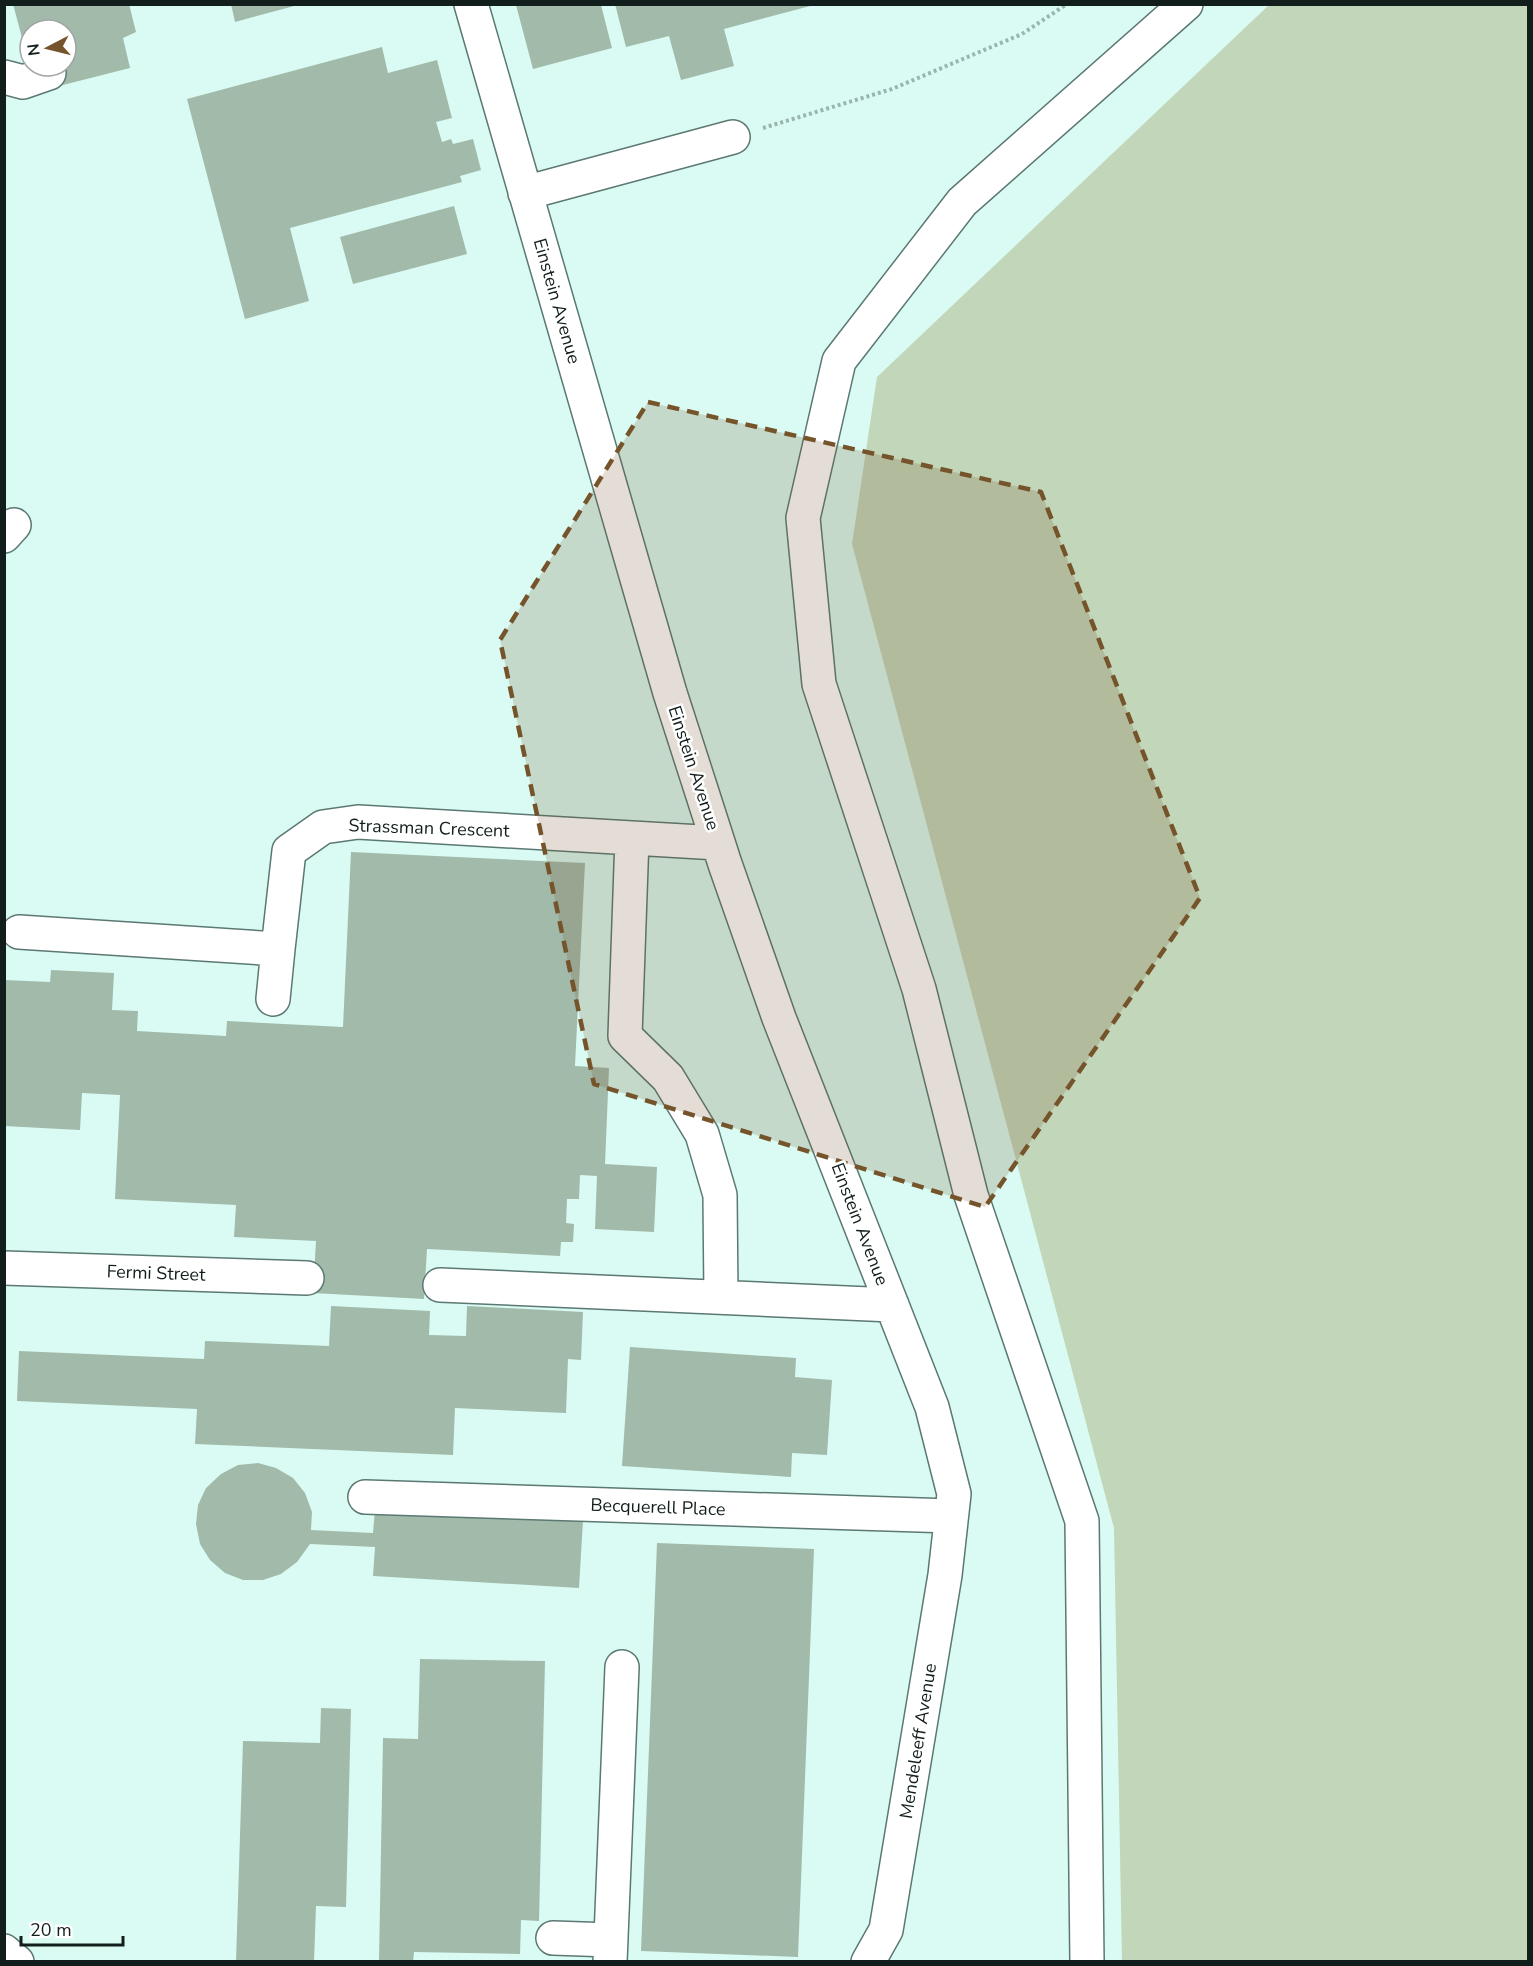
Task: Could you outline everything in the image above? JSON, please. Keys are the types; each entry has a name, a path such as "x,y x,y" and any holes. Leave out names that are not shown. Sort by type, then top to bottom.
{"lane":[{"name":"Einstein Avenue","path":"471,4 670,693 718,843 779,1018 932,1407 954,1494 951,1516"},
{"path":"1087,1962 1082,1521 971,1196 919,989 819,684 803,518 839,361 962,202 1186,4"},
{"path":"4,77 22,82 34,78"},
{"path":"525,193 733,137"},
{"name":"Strassman Crescent","path":"273,999 289,851 323,827 358,822 718,843"},
{"path":"632,838 625,1036 669,1078 702,1134 720,1196 721,1297"},
{"path":"20,932 279,949"},
{"name":"Fermi Street","path":"4,1268 307,1278"},
{"path":"440,1285 892,1305"},
{"name":"Becquerell Place","path":"365,1497 951,1516"},
{"name":"Mendeleeff Avenue","path":"868,1962 886,1930 943,1587 951,1516"},
{"path":"553,1938 610,1951 622,1667"},
{"path":"4,1951 17,1962"}],"path":[{"path":"733,137 892,89 1022,34 1067,4"}],"highlighted area":[{"path":"648,402 1041,492 1200,898 985,1207 594,1084 500,640"}],"green space":[{"path":"1270,4 1528,5 1528,1961 1122,1961 1114,1528 852,544 877,377"}],"building":[{"path":"13,4 129,4 136,32 123,38 130,68 59,86 57,78 78,78 78,18 18,18 18,23"},
{"path":"231,4 298,4 298,5 235,22"},
{"path":"615,4 814,5 724,29 734,66 681,80 669,36 626,47"},
{"path":"516,5 601,5 612,48 533,69"},
{"path":"382,47 388,73 437,60 452,118 436,122 442,142 451,139 453,144 473,139 481,170 460,176 462,182 290,228 309,301 245,319 187,99"},
{"path":"454,206 467,254 353,284 340,237"},
{"path":"351,852 585,863 575,1066 609,1068 605,1164 657,1167 654,1232 595,1229 597,1176 580,1175 579,1199 567,1199 566,1223 574,1224 573,1242 561,1242 560,1256 427,1249 424,1299 313,1293 316,1241 234,1237 236,1205 115,1199 120,1095 82,1093 80,1130 4,1126 4,980 50,982 51,970 114,973 112,1010 138,1011 137,1031 226,1036 227,1021 343,1027"},
{"path":"331,1306 430,1311 429,1335 466,1336 467,1306 583,1312 581,1360 568,1359 566,1413 455,1408 453,1455 195,1444 197,1409 17,1401 19,1351 204,1359 205,1341 329,1346"},
{"path":"630,1347 796,1358 795,1377 832,1380 827,1455 792,1453 791,1477 622,1466"},
{"path":"258,1463 276,1468 293,1478 305,1493 312,1512 311,1530 373,1533 375,1509 583,1520 579,1588 373,1576 375,1547 310,1544 297,1562 281,1574 263,1580 243,1580 225,1573 210,1560 200,1544 196,1524 198,1505 206,1488 221,1474 238,1465"},
{"path":"657,1543 814,1549 798,1957 641,1951"},
{"path":"420,1659 545,1661 539,1921 521,1920 520,1954 414,1952 413,1962 379,1962 383,1738 418,1739"},
{"path":"321,1708 351,1709 346,1907 316,1906 314,1962 236,1962 243,1741 320,1743"}]}
